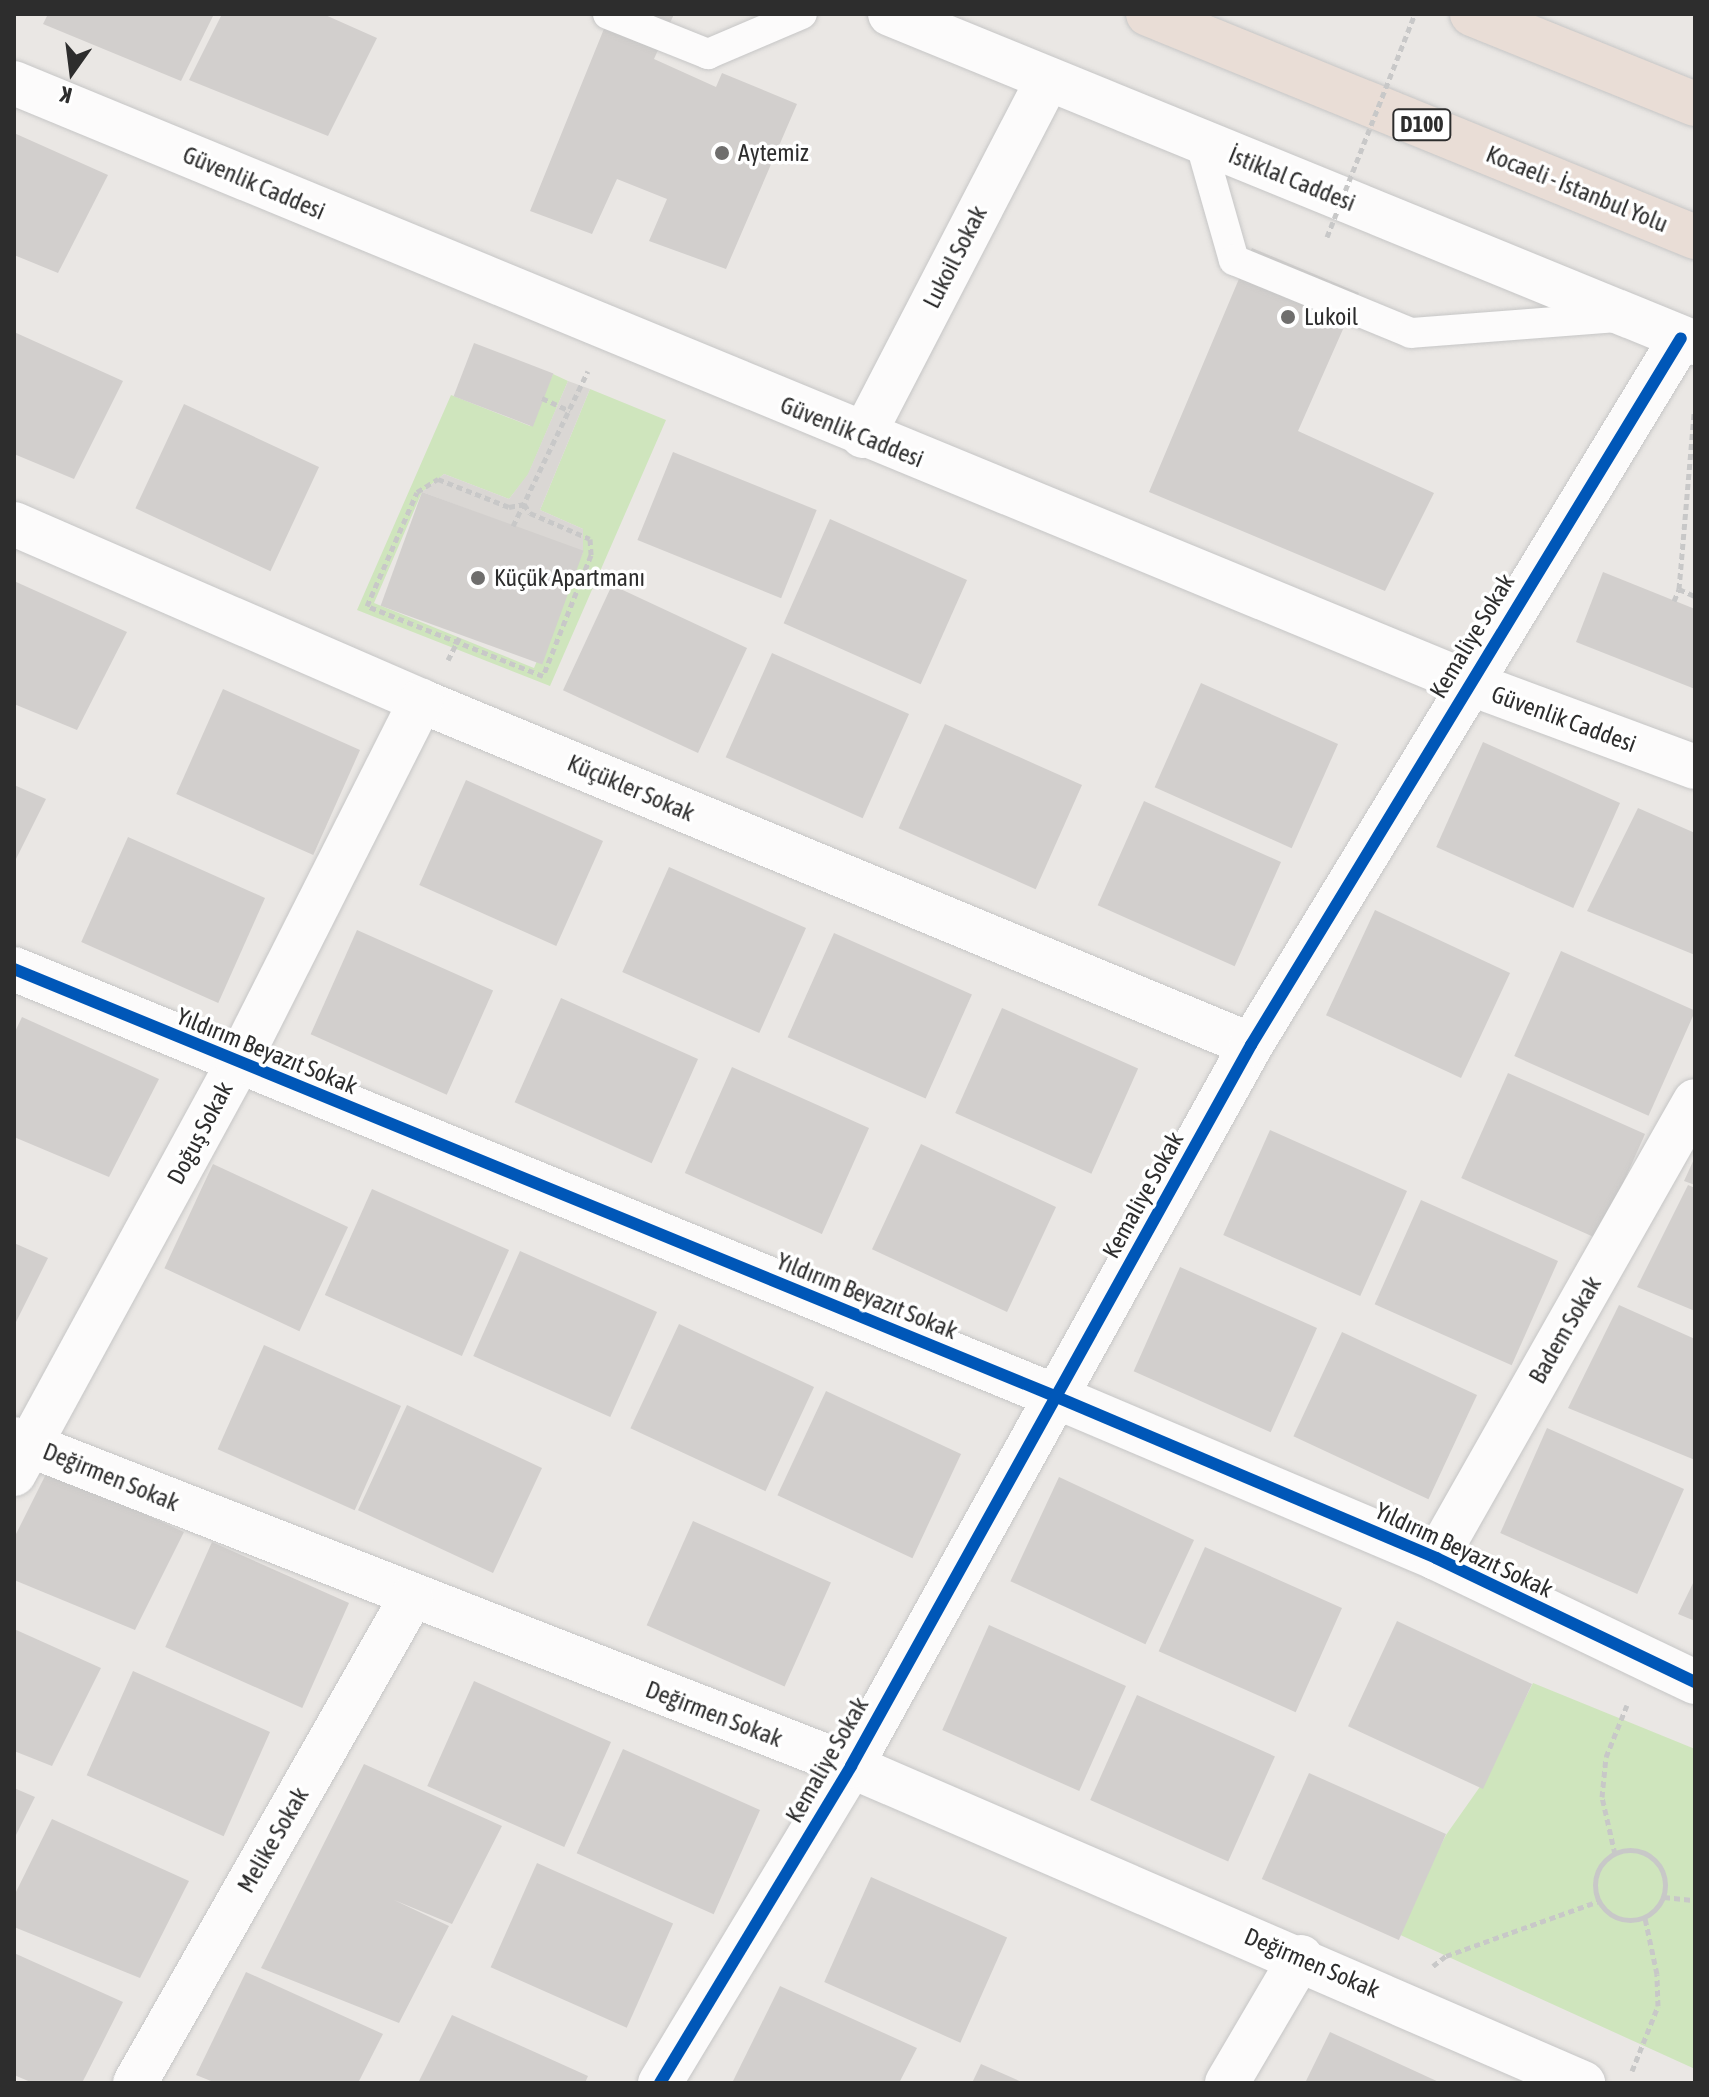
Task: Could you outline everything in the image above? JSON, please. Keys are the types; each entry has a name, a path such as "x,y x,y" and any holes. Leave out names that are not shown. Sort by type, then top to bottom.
{"highway":[{"name":"Kocaeli - İstanbul Yolu","path":"1148,14 1695,237"},
{"path":"1472,14 1695,104"}],"street":[{"name":"İstiklal Caddesi","path":"890,14 1688,340"},
{"name":"Lukoil Sokak","path":"863,436 1048,79"},
{"name":"Güvenlik Caddesi","path":"14,83 863,436 1469,683 1695,767"},
{"name":"Kemaliye Sokak","path":"660,2083 851,1766 1251,1045 1469,683 1688,340"},
{"name":"Küçükler Sokak","path":"14,524 421,701 1251,1045"},
{"name":"Doğuş Sokak","path":"20,1453 238,1063 421,701"},
{"name":"Yıldırım Beyazıt Sokak","path":"14,969 1057,1397 1436,1558 1695,1682"},
{"name":"Badem Sokak","path":"1436,1558 1695,1101"},
{"name":"Değirmen Sokak","path":"20,1453 851,1766 1301,1957 1583,2083"},
{"name":"Melike Sokak","path":"135,2083 411,1598"},
{"path":"1227,2083 1301,1957"}],"lane":[{"path":"608,14 708,54 802,14"},
{"path":"1200,141 1234,260 1352,309 1411,333 1628,316"}],"path":[{"path":"1327,237 1415,14"},
{"path":"513,526 608,330"},
{"path":"542,398 570,411"},
{"path":"1674,601 1679,589 1694,405"},
{"path":"438,479 509,507 524,504 530,513 590,539 591,555 543,676 367,606 417,492 438,479"},
{"path":"1679,589 1695,596"},
{"path":"1615,1854 1602,1797 1606,1757 1619,1718 1652,1662"},
{"path":"1637,1851 1657,1863 1663,1873 1664,1896 1645,1918 1615,1916 1599,1901 1596,1879 1615,1854 1637,1851"},
{"path":"1664,1896 1695,1900"},
{"path":"1393,1998 1446,1956 1599,1901"},
{"path":"1627,2083 1658,2006 1657,1974 1645,1918"}],"green space":[{"path":"553,374 568,381 528,475 509,499 444,474 422,492 374,603 534,668 583,552 583,529 540,510 590,389 666,420 550,686 357,610 451,395 530,426"},
{"path":"1533,1683 1695,1749 1695,2069 1396,1933 1446,1835 1484,1781"}],"shaded area":[{"path":"568,381 590,389 540,510 583,529 583,552 422,492 444,474 509,499 528,474"}],"building":[{"path":"48,14 214,14 181,81 43,24"},
{"path":"222,14 323,14 377,38 328,136 189,80"},
{"path":"610,14 674,14 654,59 716,87 722,73 797,104 726,269 649,241 667,199 617,179 592,234 530,211"},
{"path":"14,133 108,175 58,273 14,255"},
{"path":"1252,248 1359,293 1298,431 1434,493 1385,591 1149,492"},
{"path":"14,332 123,381 74,479 14,454"},
{"path":"474,343 553,373 533,427 454,396"},
{"path":"184,404 319,467 270,571 135,508"},
{"path":"673,452 817,510 781,598 637,540"},
{"name":"Küçük Apartmanı","path":"422,492 584,551 542,665 381,606"},
{"path":"830,519 967,580 921,684 784,623"},
{"path":"1603,572 1695,609 1695,689 1576,642"},
{"path":"14,581 127,632 77,730 14,704"},
{"path":"612,585 747,648 698,753 563,690"},
{"path":"772,653 909,714 863,818 726,757"},
{"path":"1201,683 1338,744 1292,848 1155,787"},
{"path":"223,689 360,750 313,855 176,794"},
{"path":"945,724 1082,785 1036,889 899,828"},
{"path":"1483,742 1620,803 1573,908 1436,847"},
{"path":"466,780 603,841 556,946 419,885"},
{"path":"14,785 46,799 14,863"},
{"path":"1144,801 1281,862 1235,966 1098,905"},
{"path":"1638,808 1695,833 1695,955 1587,911"},
{"path":"128,837 265,898 218,1003 81,942"},
{"path":"669,867 806,928 759,1033 622,972"},
{"path":"1375,910 1510,973 1461,1078 1326,1015"},
{"path":"357,930 493,991 447,1095 311,1034"},
{"path":"834,933 972,994 926,1099 788,1037"},
{"path":"1561,951 1695,1011 1649,1116 1514,1056"},
{"path":"561,998 698,1059 652,1163 515,1102"},
{"path":"1002,1008 1138,1069 1091,1174 955,1113"},
{"path":"22,1017 159,1079 109,1177 14,1137 14,1034"},
{"path":"732,1067 869,1128 822,1234 685,1173"},
{"path":"1508,1073 1645,1134 1598,1239 1461,1178"},
{"path":"1270,1130 1407,1191 1360,1296 1223,1235"},
{"path":"921,1144 1056,1207 1007,1312 872,1249"},
{"path":"1695,1157 1695,1185 1684,1181"},
{"path":"213,1164 348,1227 299,1331 164,1268"},
{"path":"1688,1185 1695,1188 1695,1311 1637,1287"},
{"path":"372,1189 509,1250 462,1356 325,1295"},
{"path":"1421,1200 1558,1261 1512,1365 1375,1304"},
{"path":"14,1243 48,1258 14,1326"},
{"path":"520,1251 657,1312 610,1417 473,1356"},
{"path":"1180,1267 1317,1328 1271,1432 1134,1371"},
{"path":"1619,1305 1695,1339 1695,1460 1568,1408"},
{"path":"679,1324 814,1387 765,1491 630,1428"},
{"path":"1342,1332 1477,1395 1428,1499 1293,1436"},
{"path":"264,1345 401,1406 355,1510 218,1449"},
{"path":"826,1391 961,1454 912,1558 777,1495"},
{"path":"407,1405 542,1468 493,1573 358,1510"},
{"path":"1547,1428 1684,1489 1637,1594 1500,1533"},
{"path":"48,1470 184,1532 135,1630 14,1580 14,1538"},
{"path":"1059,1477 1194,1540 1145,1644 1010,1581"},
{"path":"693,1521 831,1582 785,1687 647,1625"},
{"path":"212,1542 349,1603 302,1708 165,1647"},
{"path":"1205,1547 1342,1608 1296,1712 1159,1651"},
{"path":"1695,1579 1695,1621 1678,1614"},
{"path":"1397,1621 1532,1684 1483,1789 1348,1726"},
{"path":"989,1625 1126,1686 1079,1791 942,1730"},
{"path":"14,1629 101,1668 52,1766 14,1751"},
{"path":"133,1671 270,1732 224,1836 87,1775"},
{"path":"474,1681 611,1742 564,1847 427,1786"},
{"path":"1137,1695 1275,1756 1228,1861 1090,1800"},
{"path":"623,1749 760,1810 714,1914 577,1853"},
{"path":"364,1764 502,1826 452,1924 394,1900 449,1926 399,2023 261,1968"},
{"path":"1309,1773 1446,1834 1399,1940 1262,1879"},
{"path":"14,1788 35,1797 14,1839"},
{"path":"52,1819 189,1881 140,1978 14,1927 14,1896"},
{"path":"537,1863 673,1924 627,2028 491,1967"},
{"path":"871,1877 1007,1938 960,2043 824,1982"},
{"path":"14,1953 123,2002 82,2083 33,2083 14,2075"},
{"path":"246,1972 383,2034 358,2083 216,2083 196,2075"},
{"path":"780,1986 917,2048 899,2083 732,2083"},
{"path":"452,2015 588,2076 585,2083 418,2083"},
{"path":"1330,2032 1441,2083 1305,2083"},
{"path":"981,2064 1024,2083 972,2083"}],"cycle path":[{"path":"660,2083 851,1766 1251,1045 1681,338"},
{"path":"14,969 1057,1397 1436,1558 1695,1682"}],"place":[{"name":"Aytemiz","path":"722,153"},
{"name":"Lukoil","path":"1288,317"},
{"name":"Küçük Apartmanı","path":"478,578"}]}
